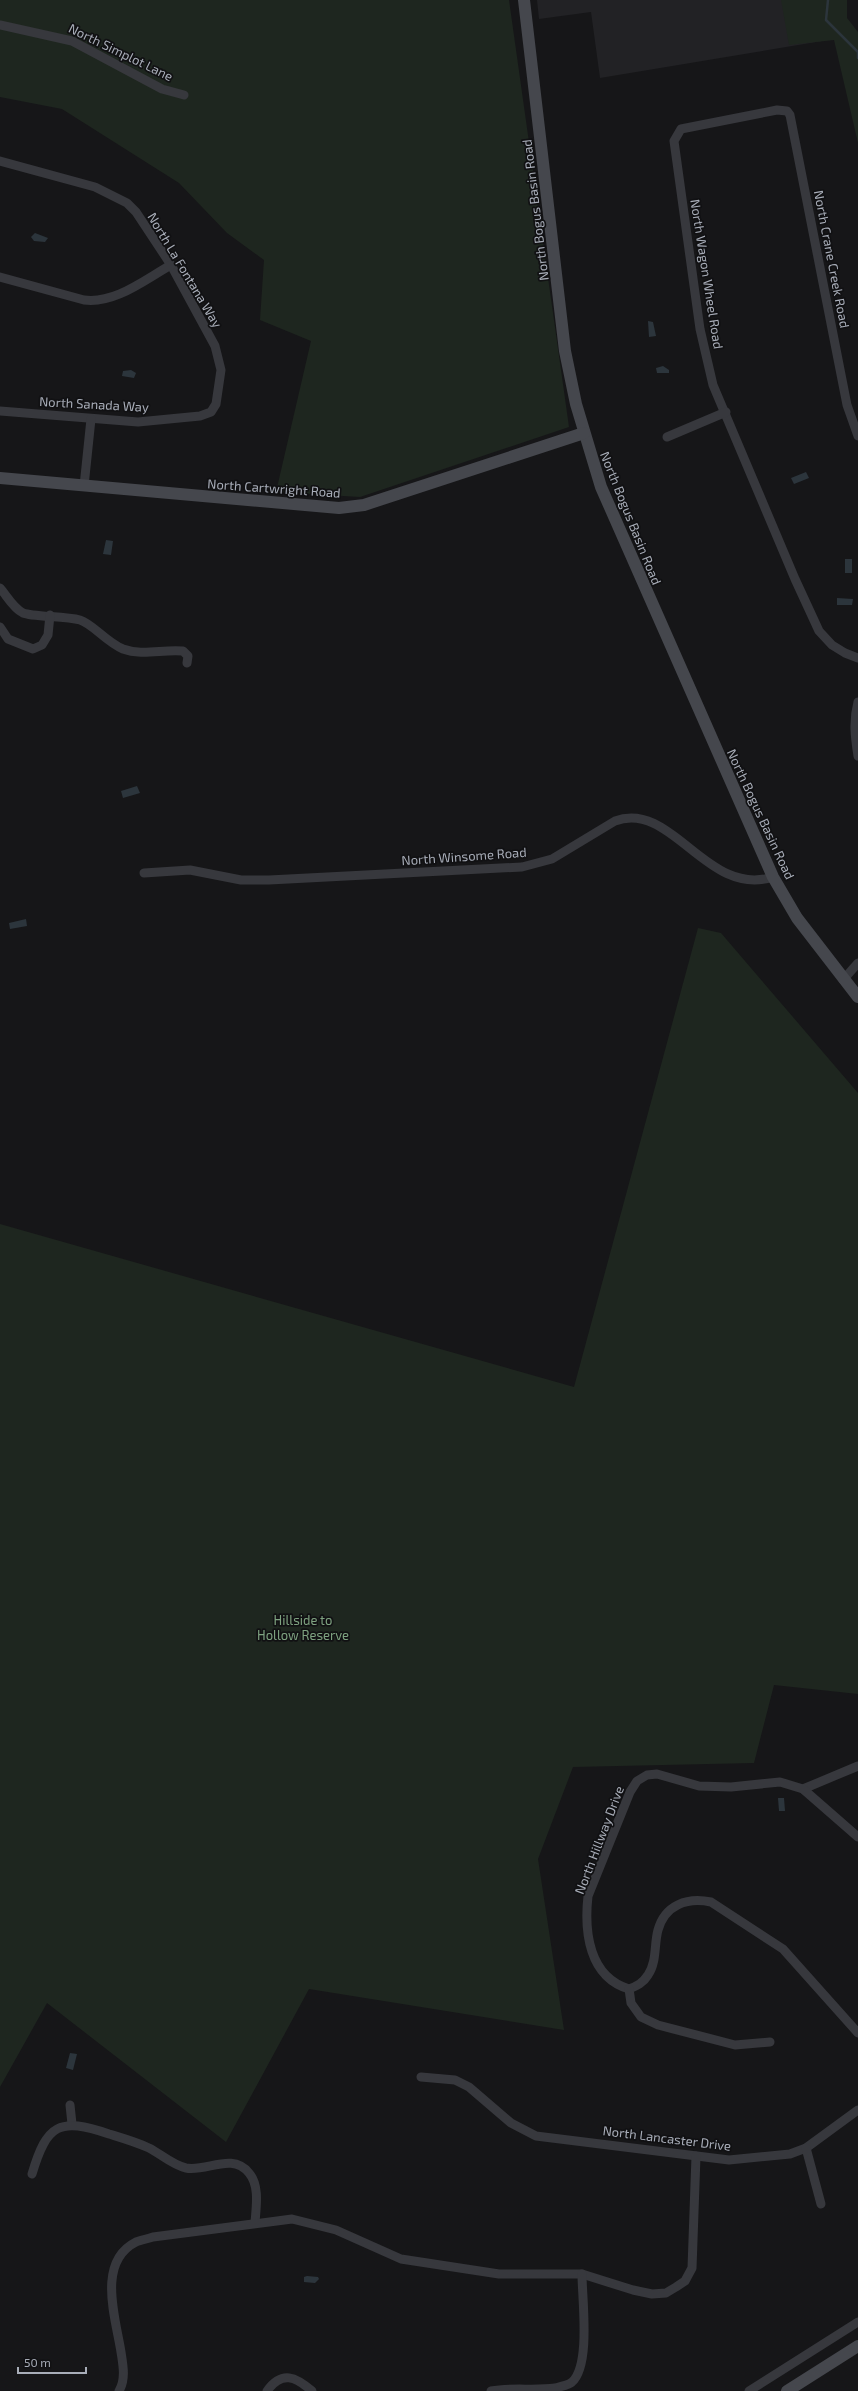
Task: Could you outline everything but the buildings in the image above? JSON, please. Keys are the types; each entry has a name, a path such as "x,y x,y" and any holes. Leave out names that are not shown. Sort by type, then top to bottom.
{"street":[{"name":"North Bogus Basin Road","path":"524,0 566,351 584,433 601,487 773,877 797,918 843,980 858,997"},
{"name":"North Simplot Lane","path":"0,25 72,41 162,88 184,95"},
{"name":"North Wagon Wheel Road","path":"786,112 778,110 684,127 677,132 674,141 700,329 714,385 795,580 819,631 832,645 858,658"},
{"name":"North Crane Creek Road","path":"786,112 792,120 847,404 858,436"},
{"name":"North La Fontana Way","path":"0,161 95,187 126,203 136,212 171,265 215,346 221,370 219,393 210,412"},
{"path":"0,278 84,300 98,302 113,297 171,265"},
{"name":"North Sanada Way","path":"0,411 138,422 200,416 210,412"},
{"path":"667,437 726,412"},
{"path":"84,486 91,419"},
{"name":"North Cartwright Road","path":"0,478 339,508 364,505 584,433"},
{"path":"0,588 13,606 23,613 50,615 82,621 107,641 124,649 140,653 183,651 188,656 187,663"},
{"path":"0,627 8,639 32,649 42,645 48,635 50,615"},
{"path":"858,702 854,716 854,736 858,756"},
{"name":"North Winsome Road","path":"144,873 190,870 240,880 269,880 522,867 552,859 615,821 625,817 639,817 658,826 734,879 763,880 773,877"},
{"path":"843,980 858,963"},
{"path":"803,1789 858,1766"},
{"name":"North Hillway Drive","path":"629,1990 619,1986 607,1978 598,1966 587,1934 586,1911 588,1896 630,1792 637,1781 647,1775 657,1774 699,1786 731,1787 780,1782 803,1789 858,1837"},
{"path":"770,2042 735,2045 658,2026 641,2017 631,2003 629,1990 642,1983 649,1974 658,1930 664,1917 674,1906 686,1901 700,1900 721,1907 782,1949 858,2033"},
{"name":"North Lancaster Drive","path":"421,2077 455,2080 469,2087 511,2123 536,2136 729,2160 790,2154 806,2148 858,2110"},
{"path":"70,2105 72,2124"},
{"path":"32,2174 40,2150 46,2139 56,2130 72,2124 91,2128 146,2147 185,2167 196,2168 222,2162 239,2165 250,2173 257,2191 255,2223"},
{"path":"806,2148 821,2204"},
{"path":"119,2391 124,2369 111,2291 113,2270 124,2251 135,2243 153,2237 288,2220 336,2230 401,2259 499,2274 582,2274 633,2290 652,2294 666,2293 685,2281 692,2268 694,2254 696,2156"},
{"path":"491,2391 508,2388 555,2388 572,2382 580,2370 584,2355 582,2274"},
{"path":"749,2391 858,2322"},
{"path":"787,2391 858,2346"},
{"path":"267,2391 273,2383 288,2377 299,2379 312,2391"}],"shaded area":[{"path":"537,0 832,0 834,39 600,78 591,12 539,19"},
{"path":"35,233 48,238 45,242 34,241 31,237"},
{"path":"648,321 653,322 656,336 649,337"},
{"path":"663,366 669,370 669,373 657,373 656,368"},
{"path":"131,370 136,373 134,378 122,376 123,371"},
{"path":"806,472 809,478 794,484 791,478"},
{"path":"106,540 113,541 111,555 103,554"},
{"path":"845,559 852,559 852,573 845,573"},
{"path":"837,598 853,599 852,605 837,605"},
{"path":"137,786 140,793 123,798 121,791"},
{"path":"26,919 27,926 10,929 9,923"},
{"path":"778,1798 784,1798 785,1811 779,1811"},
{"path":"70,2053 77,2054 73,2070 66,2068"},
{"path":"304,2277 318,2277 319,2279 315,2283 304,2282"}],"green space":[{"path":"0,0 509,0 569,427 360,497 276,492 311,341 260,320 264,260 227,233 179,183 62,109 0,97"},
{"path":"781,0 847,0 847,18 858,32 858,143 834,40 789,45"},
{"name":"Hillside to Hollow Reserve","path":"698,928 721,933 858,1093 858,1694 774,1685 754,1763 573,1767 538,1859 564,2030 309,1989 226,2142 47,2003 0,2087 0,1224 574,1387"}],"waterway":[{"path":"828,0 826,20 858,52 858,58"}]}
